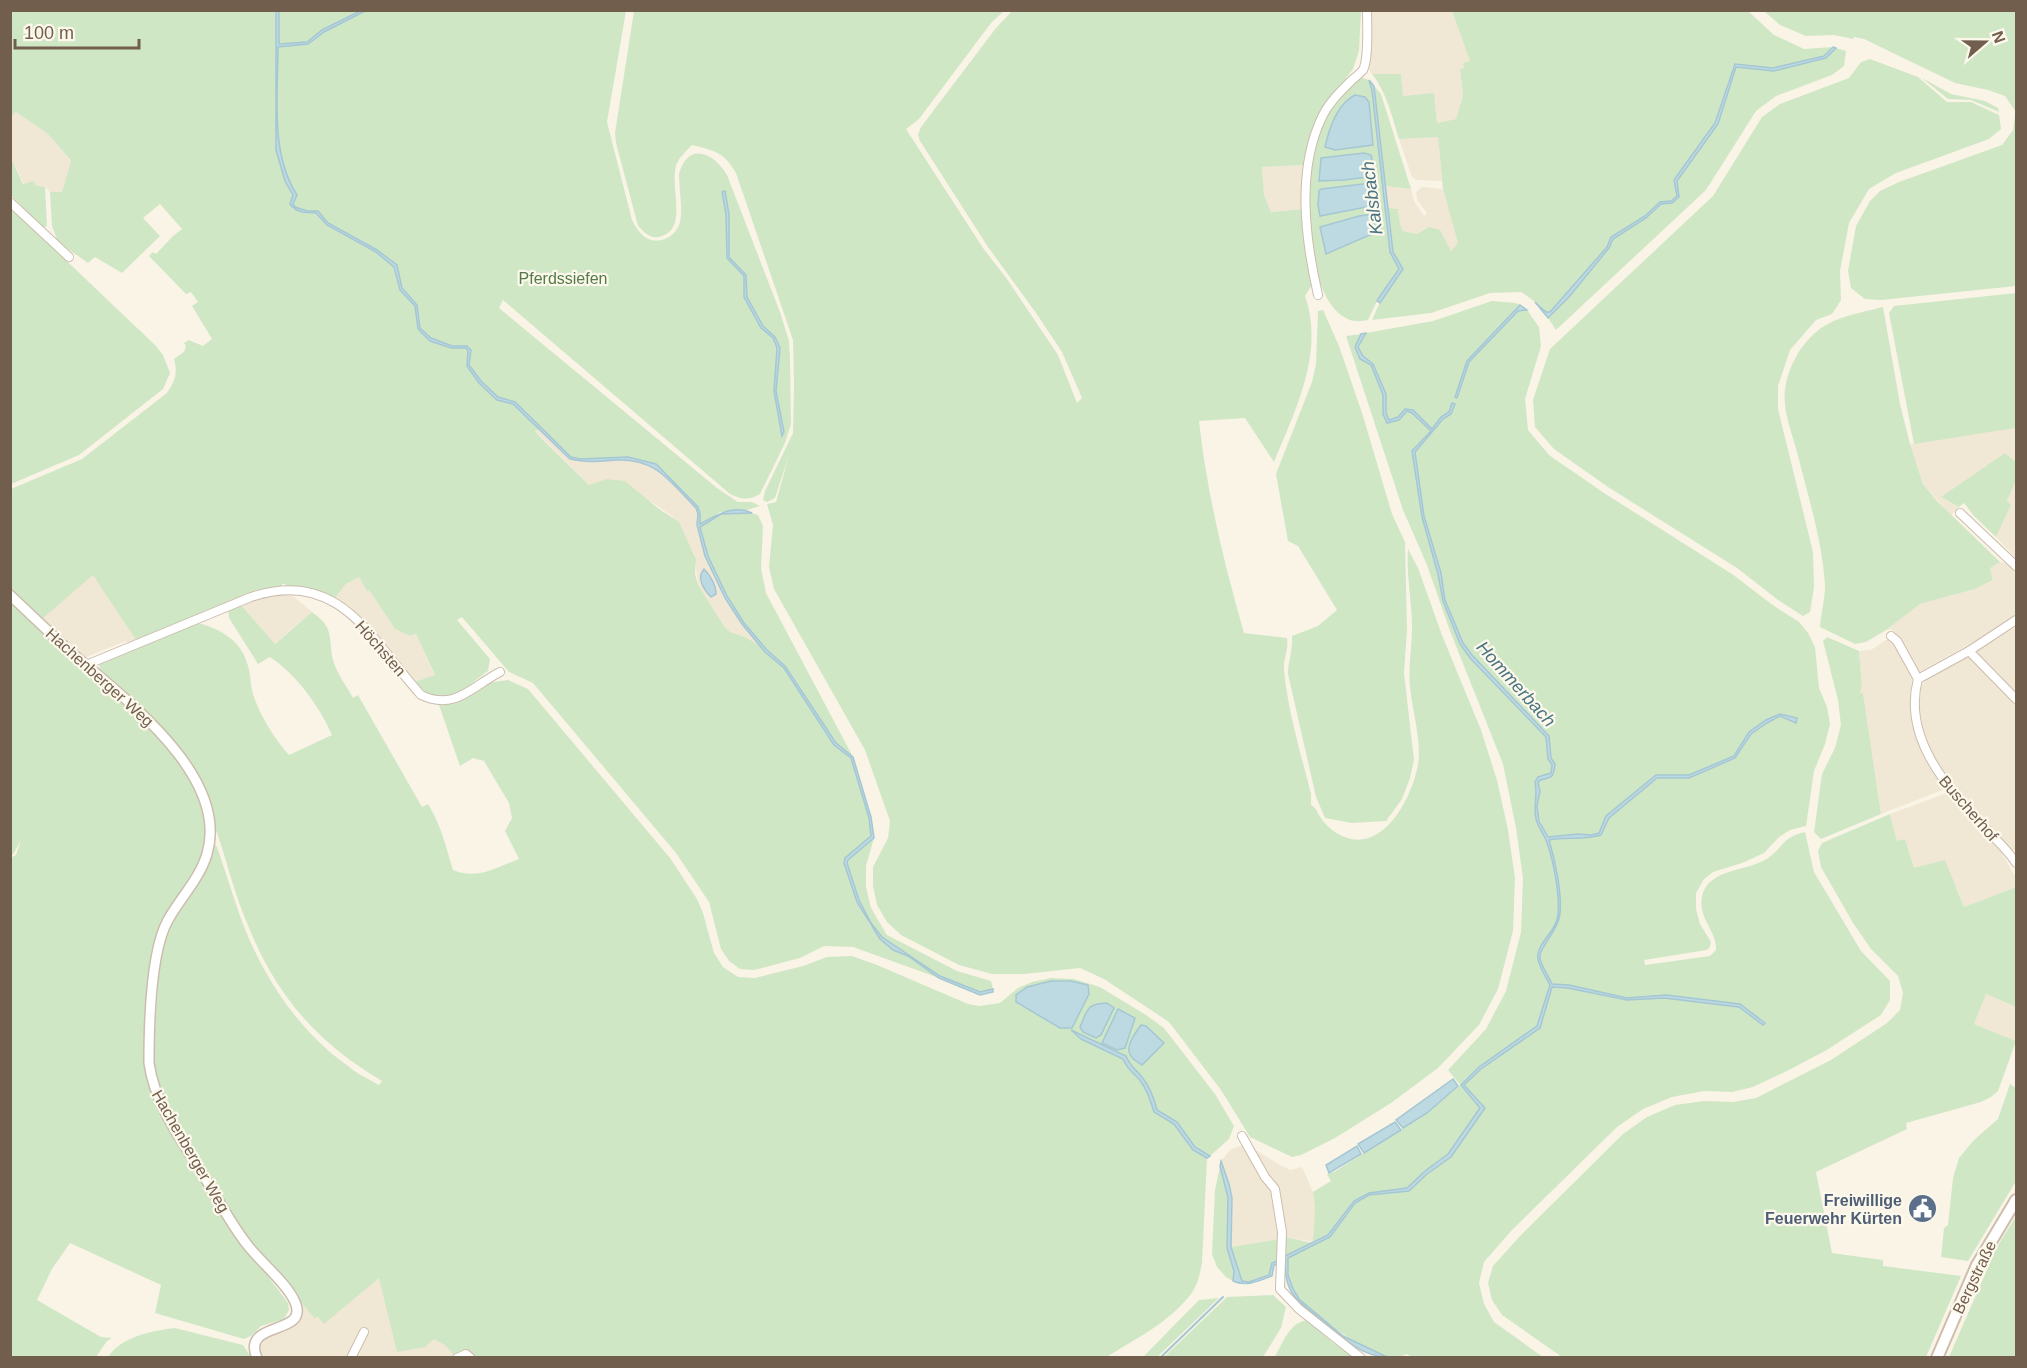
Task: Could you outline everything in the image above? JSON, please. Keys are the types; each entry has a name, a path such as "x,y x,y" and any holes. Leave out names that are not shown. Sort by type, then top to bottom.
{"main road":[{"name":"Bergstraße","path":"1937,1358 1977,1265 2016,1200"}],"street":[{"path":"1318,295 1307,237 1308,165 1314,135 1325,112 1337,95 1363,69 1367,10"},
{"path":"10,202 69,257"},
{"path":"1960,513 2016,566"},
{"name":"Höchsten","path":"86,665 251,597 288,590 321,596 345,609 378,640 421,695 429,699 438,702 455,700 500,672"},
{"name":"Hachenberger Weg","path":"10,595 162,732 197,785 208,810 211,832 206,856 192,887 168,920 160,936 156,956 149,1063 151,1080 167,1116 229,1219 295,1303 296,1314 291,1322 262,1333 256,1338 254,1345 257,1358"},
{"path":"1891,636 1897,641 1918,679 1969,651 2016,620"},
{"path":"1969,651 2016,699"},
{"name":"Buscherhof","path":"1918,679 1914,693 1914,707 1920,734 1934,766 1950,790 2016,863"},
{"path":"1242,1136 1265,1177 1275,1189 1281,1233 1280,1289 1299,1309 1361,1358"},
{"path":"351,1358 364,1332"},
{"path":"457,1358 465,1354 471,1358"}],"shaded area":[{"path":"1370,11 1452,11 1470,61 1460,69 1463,95 1456,119 1437,123 1403,96 1401,74 1372,74 1369,70"},
{"path":"16,112 48,134 71,162 62,193 50,192 45,187 24,184 11,158 10,116"},
{"path":"1438,136 1442,181 1416,180 1412,177 1399,139"},
{"path":"1305,165 1303,209 1271,212 1264,195 1262,167"},
{"path":"1385,186 1411,189 1414,201 1424,216 1427,213 1417,200 1416,192 1422,187 1443,189 1459,243 1451,251 1429,227 1417,234 1403,231 1398,209 1388,208"},
{"path":"2016,428 2016,462 2006,453 1942,498 1959,507 1951,515 1923,484 1910,444"},
{"path":"539,429 570,459 579,462 628,459 655,466 696,508 697,525 705,556 725,598 759,645 730,632 724,626 698,585 694,553 672,516 647,499 606,479 589,485 535,431"},
{"path":"2016,481 2016,558 1996,537 2011,505 2007,502"},
{"path":"2000,562 2007,564 2016,573 2016,615 1997,629 1919,672 1895,632 1891,629 1886,630 1920,604 1975,589 1993,580 1990,567"},
{"path":"93,574 136,640 128,643 126,641 86,657 42,618"},
{"path":"359,577 395,629 410,636 416,634 435,676 415,682 362,618 335,598 346,584"},
{"path":"293,596 312,612 274,644 241,605 259,597"},
{"path":"2016,627 2016,694 1979,656 1977,651"},
{"path":"1886,640 1891,640 1912,677 1910,702 1917,739 1927,763 1945,789 1881,814 1863,694 1860,694 1862,685 1859,651 1871,650"},
{"path":"1965,656 1970,658 2016,705 2016,850 2011,850 1956,790 1935,760 1923,729 1919,706 1921,687 1928,678"},
{"path":"1947,793 2000,850 2016,878 2016,887 1964,907 1956,886 1914,868 1905,839 1897,842 1890,814"},
{"path":"1986,994 2016,1007 2016,1041 1974,1024"},
{"path":"1247,1144 1262,1181 1273,1190 1279,1239 1231,1247 1232,1198 1221,1161 1231,1149"},
{"path":"1254,1149 1290,1170 1302,1167 1313,1192 1315,1207 1313,1242 1286,1237 1277,1188 1264,1174"},
{"path":"380,1277 397,1352 434,1339 446,1346 453,1355 452,1358 262,1357 260,1347 265,1338 285,1332 297,1323 302,1310 300,1300 316,1319"}],"green space":[{"path":"10,11 276,11 276,150 285,181 294,195 290,204 293,209 316,213 327,225 376,252 394,267 400,290 415,306 418,329 430,341 451,348 466,348 468,351 467,366 497,400 513,404 539,429 535,431 542,439 589,485 606,479 625,481 679,522 696,559 695,574 698,585 724,626 730,632 759,645 784,668 834,745 851,758 869,818 871,837 846,858 844,863 869,924 892,950 908,956 939,978 853,947 824,946 800,958 754,970 740,969 729,961 721,949 709,902 676,853 533,683 509,672 462,617 457,620 490,659 488,671 461,691 444,698 425,691 415,682 435,675 416,634 410,636 395,629 359,577 346,584 335,598 311,590 286,587 285,584 282,584 282,587 256,590 136,640 93,575 42,619 11,590 11,489 82,459 167,393 175,377 174,359 184,352 186,346 184,343 189,340 203,346 212,339 192,306 198,302 191,292 186,294 149,256 153,252 156,254 182,229 160,204 143,218 160,236 122,273 95,257 88,263 58,242 52,226 50,192 62,192 71,161 48,134 16,112 11,116"},
{"path":"279,11 360,11 322,30 307,42 278,44"},
{"name":"Pferdssiefen","path":"365,11 626,11 607,122 632,220 641,234 649,239 654,241 670,236 676,230 681,217 679,174 683,164 688,157 695,154 708,156 715,161 727,175 789,341 791,424 785,443 760,494 752,498 745,498 730,494 503,300 499,308 717,488 738,502 752,502 760,506 747,510 720,512 700,524 698,507 656,464 628,457 580,459 571,457 515,402 498,397 481,381 469,365 471,350 467,346 452,346 431,338 420,328 417,305 402,289 397,265 377,250 328,223 318,211 307,211 293,204 296,195 282,160 279,142 278,47 308,44 324,32","holes":["724,191 729,214 729,257 746,275 747,297 763,326 775,337 780,348 776,391 783,435 774,391 777,348 773,338 761,328 744,297 744,276 727,258 726,214 722,192"]},
{"path":"634,11 1004,11 991,23 919,119 906,129 983,248 1007,279 1058,355 1077,403 1082,398 1062,352 988,247 920,141 918,135 921,127 996,28 1012,11 1361,11 1359,51 1353,69 1322,110 1311,134 1305,165 1262,167 1264,195 1271,212 1303,209 1304,237 1312,285 1305,296 1312,338 1310,360 1291,422 1274,462 1245,418 1199,421 1217,528 1244,633 1287,638 1284,670 1292,717 1311,794 1311,805 1325,823 1346,838 1364,839 1376,834 1396,815 1411,789 1415,776 1419,746 1410,679 1412,627 1408,549 1418,568 1442,635 1481,730 1497,780 1515,878 1513,931 1498,989 1479,1025 1438,1068 1391,1103 1335,1138 1301,1155 1292,1157 1250,1137 1221,1090 1169,1022 1104,979 1080,968 1024,974 992,974 959,965 901,935 887,922 877,905 873,886 873,867 888,838 890,821 865,750 774,589 769,567 773,525 767,504 776,502 789,455 775,498 767,502 763,500 765,491 793,433 793,340 736,173 723,156 692,145 677,163 675,172 676,215 670,231 655,237 648,235 638,226 615,133"},
{"path":"1452,11 1748,11 1774,35 1804,49 1833,47 1824,56 1773,68 1735,65 1715,123 1674,180 1677,196 1671,201 1660,202 1645,216 1611,237 1607,247 1550,312 1546,312 1521,292 1490,293 1431,313 1372,320 1381,300 1403,269 1393,252 1388,208 1398,209 1403,231 1417,234 1429,227 1440,230 1451,251 1458,243 1443,189 1438,137 1399,139 1385,97 1372,74 1401,74 1403,96 1434,93 1437,123 1456,119 1463,95 1460,69 1464,68 1463,63 1470,61"},
{"path":"1764,11 2016,11 2016,112 2005,96 1955,83 1864,39 1834,35 1806,36 1780,25"},
{"path":"1836,48 1846,51 1844,66 1832,75 1776,96 1756,111 1706,190 1556,330 1548,318 1569,297 1609,248 1613,239 1646,218 1661,204 1672,203 1679,197 1677,181 1718,124 1736,67 1774,71 1826,58"},
{"path":"1870,59 1918,77 1947,102 1971,102 1999,115 2001,129 1989,139 1896,173 1869,189 1849,223 1840,271 1841,300 1832,314 1816,320 1790,350 1778,386 1778,409 1813,552 1814,587 1810,612 1803,616 1737,568 1608,487 1554,449 1535,427 1533,400 1550,349 1713,196 1762,117 1780,104 1849,78 1861,62"},
{"path":"1360,77 1369,80 1372,91 1390,252 1399,269 1378,299 1368,320 1359,321 1350,320 1334,309 1323,289 1315,264 1309,207 1313,155 1321,127 1335,104","holes":["1368,153 1376,176 1319,180 1322,158","1374,184 1377,205 1320,216 1321,189","1359,216 1379,231 1327,254 1320,227"]},
{"path":"1922,78 1951,94 1985,101 1998,108 1999,112 1971,100 1948,99"},
{"path":"1374,86 1381,94 1411,189 1385,186"},
{"path":"2015,114 2016,286 1881,300 1865,299 1851,288 1848,271 1856,226 1870,201 1880,191 1899,182 2002,145 2013,130"},
{"path":"10,156 23,184 34,181 35,185 45,187 47,226 43,228 11,195"},
{"path":"11,208 156,346 163,355 170,373 163,389 79,455 11,484"},
{"path":"2016,293 2016,428 1914,444 1889,313 1894,306"},
{"path":"1492,301 1520,305 1467,361 1457,398 1469,362 1518,311 1527,310 1539,327 1541,346 1525,399 1528,430 1549,455 1604,493 1732,574 1799,622 1815,647 1819,688 1827,707 1830,724 1814,771 1806,826 1790,830 1779,837 1764,853 1713,872 1704,879 1696,893 1696,909 1700,924 1711,942 1707,950 1644,960 1645,965 1710,956 1716,950 1716,943 1701,905 1705,888 1720,876 1760,863 1791,837 1805,832 1814,872 1861,951 1890,981 1890,1000 1881,1015 1825,1051 1753,1087 1732,1092 1704,1091 1672,1097 1643,1109 1617,1127 1512,1230 1484,1262 1479,1283 1484,1304 1494,1322 1543,1357 1414,1358 1407,1354 1387,1358 1348,1338 1299,1298 1290,1282 1288,1258 1330,1237 1355,1203 1369,1195 1409,1191 1427,1174 1451,1157 1485,1108 1464,1085 1480,1069 1539,1028 1551,987 1568,988 1627,1000 1664,998 1739,1007 1763,1025 1739,1004 1666,995 1627,998 1569,985 1552,984 1540,959 1560,913 1559,885 1549,839 1583,838 1601,835 1609,818 1657,778 1689,778 1735,758 1751,734 1780,716 1796,723 1780,714 1749,732 1734,756 1689,775 1656,775 1607,816 1599,833 1591,836 1578,834 1548,837 1538,812 1538,783 1540,780 1550,779 1555,765 1551,758 1549,736 1463,643 1445,600 1441,573 1424,516 1415,452 1443,419 1451,414 1449,412 1441,417 1432,429 1413,410 1405,409 1398,417 1389,420 1386,413 1386,394 1373,364 1363,356 1358,347 1366,333 1433,321"},
{"path":"1883,307 1900,404 1923,484 1937,501 2000,562 1990,568 1993,580 1975,589 1920,604 1886,630 1866,642 1855,644 1820,627 1825,586 1822,554 1787,416 1785,389 1795,358 1815,333 1838,319"},
{"path":"1323,310 1339,346 1363,416 1392,514 1405,542 1407,630 1404,673 1414,760 1402,799 1386,821 1352,823 1325,818 1316,797 1288,674 1292,636 1318,626 1337,610 1298,546 1288,541 1276,474 1312,382 1316,364 1318,311"},
{"path":"1361,334 1355,347 1360,359 1371,365 1384,395 1383,414 1387,423 1399,420 1406,411 1412,412 1431,431 1412,452 1422,517 1443,601 1460,644 1470,658 1546,737 1548,759 1552,765 1551,774 1538,778 1535,782 1535,814 1549,848 1557,887 1558,914 1538,954 1540,965 1550,985 1537,1026 1479,1067 1461,1085 1480,1108 1448,1154 1407,1188 1369,1193 1354,1201 1328,1235 1313,1242 1315,1207 1313,1192 1331,1181 1327,1174 1334,1172 1427,1113 1460,1085 1448,1070 1486,1029 1506,991 1521,932 1523,878 1503,764 1450,631 1427,565 1403,510 1346,336"},
{"path":"2005,453 2016,462 2016,481 2007,501 2011,505 1996,537 1964,503 1959,507 1941,497"},
{"path":"752,513 758,515 763,526 761,568 766,593 853,757 836,743 785,666 767,650 744,623 727,596 708,556 700,527 721,514"},
{"path":"10,602 162,740 189,780 201,803 206,825 203,852 192,875 163,919 151,955 144,1058 147,1080 155,1104 226,1220 288,1303 289,1310 284,1319 261,1326 251,1336 244,1339 155,1313 161,1285 70,1243 52,1269 37,1300 101,1337 112,1338 107,1341 96,1357 11,1357 10,858 16,855 21,840 11,856"},
{"path":"241,605 275,644 312,612 320,618 330,636 334,663 353,698 358,695 422,807 428,804 433,812 453,870 470,874 479,873 519,859 505,831 512,818 509,803 484,761 473,758 460,766 439,705 457,703 487,683 508,680 528,689 670,858 697,899 714,953 723,967 738,977 755,978 803,966 827,957 852,956 968,1004 979,1006 1000,1003 1018,988 1032,982 1051,978 1074,979 1100,987 1146,1015 1164,1028 1215,1094 1234,1126 1229,1139 1210,1156 1195,1147 1177,1122 1157,1110 1146,1083 1126,1056 1071,1031 1081,1039 1123,1059 1144,1087 1154,1112 1174,1124 1193,1150 1207,1158 1202,1263 1197,1283 1191,1294 1162,1322 1105,1358 474,1358 471,1353 462,1350 453,1355 446,1346 434,1339 425,1347 397,1352 379,1278 324,1324 318,1317 315,1319 246,1235 163,1100 156,1081 153,1061 163,939 171,922 195,890 213,843 217,847 249,938 283,999 297,1018 330,1052 352,1069 379,1085 382,1081 358,1066 318,1033 285,994 258,949 247,923 215,827 214,812 185,756 169,734 99,671 100,663 198,623 229,637 241,650 248,666 252,691 259,710 289,755 332,735 314,702 280,664 270,657 258,664 229,618 228,610","holes":["1071,981 1088,985 1088,994 1072,1028 1060,1028 1016,1002 1016,995 1030,986","1118,1010 1135,1018 1125,1048"]},
{"path":"1827,637 1859,651 1862,685 1860,694 1863,693 1881,814 1821,839 1814,832 1822,774 1835,748 1841,725 1838,700 1823,641"},
{"path":"1890,814 1897,841 1905,839 1914,868 1945,860 1964,907 2016,887 2016,1007 1986,994 1974,1024 2016,1041 1998,1091 1981,1102 1906,1123 1907,1129 1816,1172 1832,1253 1883,1260 1883,1266 1961,1276 1926,1357 1562,1357 1502,1315 1492,1300 1488,1283 1493,1266 1520,1236 1623,1134 1647,1117 1675,1105 1704,1101 1733,1102 1756,1098 1831,1060 1887,1023 1900,1010 1903,993 1898,976 1871,949 1853,923 1821,867 1818,851 1822,843"},
{"path":"874,838 866,866 866,887 871,908 887,935 957,971 991,981 993,989 980,992 940,976 882,937 871,923 859,900 847,863"},
{"path":"2010,1084 2016,1088 2016,1181 1968,1261 1941,1257 1944,1228 1948,1225 1953,1178 1959,1158 1974,1140 1998,1119"},
{"path":"1220,1166 1228,1198 1227,1248 1234,1271 1233,1281 1217,1267 1212,1254 1215,1190"},
{"path":"2016,1216 2016,1357 1949,1357 1997,1247"},
{"path":"1286,1237 1312,1243 1285,1256"},
{"path":"1279,1239 1277,1261 1272,1263 1269,1274 1249,1282 1242,1281 1231,1247"},
{"path":"1273,1295 1286,1307 1281,1328 1263,1357 1164,1357 1227,1297"},
{"path":"1219,1298 1157,1357 1143,1357 1199,1300"},
{"path":"1307,1320 1333,1343 1354,1357 1274,1358 1291,1329"},
{"path":"175,1328 243,1345 251,1357 108,1357 129,1339"}],"water":[{"path":"276,11 279,11 279,44 307,42 322,30 360,11 365,11 324,32 308,44 278,47 277,124 279,143 288,179 297,195 293,204 295,207 307,211 318,211 328,223 377,250 397,265 402,288 417,305 420,328 431,338 452,346 467,346 471,350 469,365 481,381 498,397 515,402 571,457 580,459 628,457 656,464 698,507 700,524 719,514 732,510 752,513 721,514 700,527 708,556 727,596 744,623 767,650 785,666 836,743 853,757 871,817 874,838 847,863 859,900 871,923 882,937 940,976 980,992 993,989 993,992 980,995 939,978 908,956 893,950 880,939 857,902 844,863 845,858 871,836 869,818 851,758 834,745 784,668 765,652 742,624 725,598 705,556 697,525 696,508 662,474 642,463 630,460 570,459 513,404 497,400 479,383 467,366 468,351 466,348 451,348 430,341 418,329 415,306 400,290 394,267 376,252 327,225 316,213 305,213 292,207 290,204 293,195 285,181 276,150"},
{"path":"1833,47 1836,48 1826,58 1774,71 1736,67 1718,124 1677,181 1679,197 1672,203 1661,204 1646,218 1613,239 1609,248 1569,297 1548,318 1535,302 1546,312 1550,312 1607,247 1611,237 1645,216 1660,202 1671,201 1677,196 1674,180 1715,123 1735,64 1773,68 1824,56"},
{"path":"1369,80 1374,86 1393,252 1403,269 1380,303 1378,299 1399,269 1390,252"},
{"path":"1355,95 1365,97 1369,102 1373,145 1335,150 1325,147 1332,125 1343,104"},
{"path":"1364,153 1371,155 1376,176 1319,181 1321,158"},
{"name":"Kalsbach","path":"1371,183 1375,185 1377,205 1320,216 1318,205 1321,189"},
{"path":"725,191 729,214 729,257 746,275 747,297 763,326 775,337 780,348 776,391 784,432 782,436 774,391 777,348 773,338 761,328 744,297 744,276 727,258 726,214 722,192"},
{"path":"1377,214 1381,221 1379,231 1326,254 1320,227 1359,216"},
{"path":"1520,305 1527,310 1518,311 1469,362 1457,398 1455,397 1467,361"},
{"path":"1366,333 1358,347 1363,356 1373,364 1386,394 1386,413 1389,420 1398,417 1405,409 1413,410 1432,429 1441,417 1449,412 1452,403 1455,404 1451,414 1443,419 1415,452 1424,516 1441,573 1445,600 1463,643 1549,736 1551,758 1555,768 1552,776 1538,783 1540,791 1537,806 1539,821 1548,837 1599,833 1606,816 1656,775 1689,775 1734,756 1749,732 1766,720 1780,714 1797,718 1796,723 1780,716 1767,723 1751,734 1735,758 1689,778 1657,778 1609,818 1601,835 1549,840 1556,866 1560,913 1556,926 1542,950 1540,959 1552,984 1569,985 1627,998 1666,995 1740,1004 1765,1023 1763,1025 1739,1007 1664,998 1627,1000 1552,987 1540,1028 1481,1069 1464,1085 1485,1108 1451,1157 1427,1174 1409,1191 1369,1195 1355,1203 1330,1237 1288,1258 1288,1275 1299,1299 1343,1336 1387,1357 1368,1353 1350,1344 1298,1300 1288,1284 1285,1256 1328,1235 1354,1201 1369,1193 1407,1188 1448,1154 1480,1108 1461,1085 1479,1067 1537,1026 1550,985 1540,965 1538,954 1557,920 1558,906 1551,856 1535,814 1535,782 1538,777 1551,773 1552,765 1548,759 1546,737 1470,658 1460,644 1443,601 1422,517 1412,451 1431,431 1407,411 1399,420 1387,423 1383,414 1383,395 1371,365 1360,359 1355,347 1361,334"},
{"path":"704,569 715,587 716,594 711,597 701,580"},
{"path":"1051,981 1071,981 1088,985 1089,994 1072,1028 1060,1028 1016,1002 1016,995 1027,987"},
{"path":"1107,1003 1114,1008 1101,1035 1096,1038 1083,1032 1080,1027 1091,1006"},
{"path":"1118,1009 1135,1018 1125,1048 1117,1050 1102,1043"},
{"path":"1141,1025 1146,1026 1164,1043 1142,1065 1129,1052 1132,1040"},
{"path":"1071,1030 1126,1056 1131,1066 1147,1085 1157,1110 1177,1122 1195,1147 1210,1156 1207,1158 1193,1150 1174,1124 1154,1112 1144,1087 1123,1059 1081,1039"},
{"path":"1453,1079 1458,1086 1427,1113 1403,1128 1396,1120"},
{"path":"1395,1122 1401,1130 1364,1153 1358,1144"},
{"path":"1357,1146 1361,1154 1329,1173 1326,1165"},
{"path":"1221,1161 1232,1198 1231,1247 1242,1281 1249,1282 1269,1275 1272,1263 1277,1261 1272,1276 1248,1283 1233,1281 1234,1271 1227,1248 1228,1198 1220,1166"}],"waterway":[{"name":"Hommerbach","path":"1160,1358 1223,1297"}],"place":[{"name":"Freiwillige Feuerwehr Kürten","path":"1923,1209"}]}
